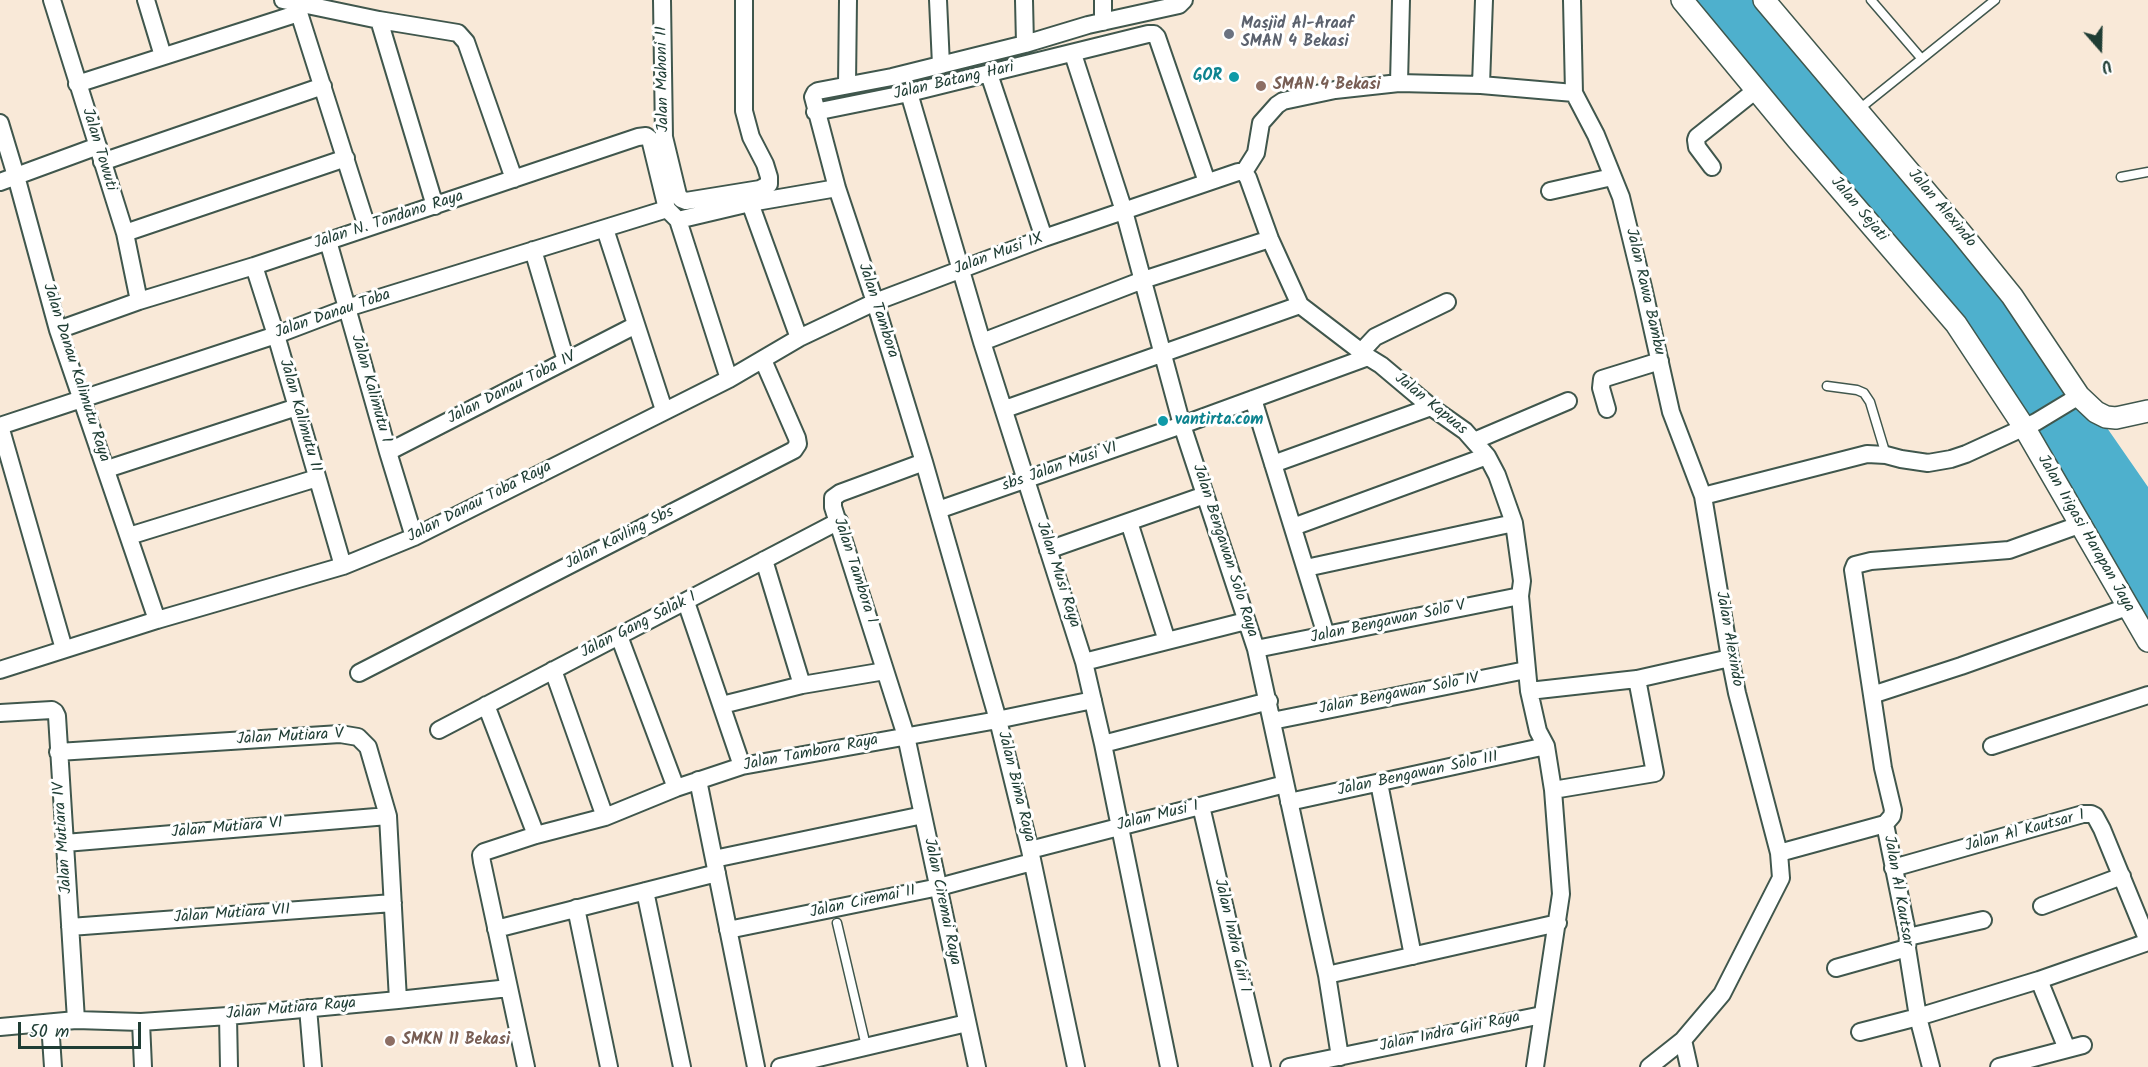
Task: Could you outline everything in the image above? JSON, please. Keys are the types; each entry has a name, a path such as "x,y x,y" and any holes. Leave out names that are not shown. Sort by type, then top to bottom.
{"street":[{"name":"Jalan Towuti","path":"52,0 125,233 139,301"},
{"path":"146,0 163,57"},
{"path":"283,0 300,8 458,33 466,42 514,179"},
{"name":"Jalan Mahoni II","path":"662,0 664,137 678,195 681,200 686,201 760,189 769,184 765,164 751,136 744,111 744,0"},
{"path":"847,85 848,0"},
{"path":"938,0 941,65"},
{"path":"1024,0 1025,44"},
{"path":"1093,34 1103,0"},
{"path":"1093,34 1179,5 1184,0"},
{"path":"1399,83 1401,0"},
{"path":"1481,86 1485,0"},
{"path":"1005,409 1300,305 1270,239 1244,172 1256,153 1261,123 1277,105 1284,101 1335,90 1399,83 1574,93 1572,0"},
{"name":"Jalan Sejati","path":"1682,0 1956,324 2030,425"},
{"name":"Jalan Alexindo","path":"1764,0 2012,296 2079,396 2096,412 2106,417 2116,418 2148,411"},
{"path":"77,84 163,57 300,8"},
{"path":"300,8 367,227"},
{"path":"379,20 435,206"},
{"path":"815,112 813,97 815,93 847,85 892,77 1025,44 1093,34 1148,34 1157,37 1207,182"},
{"name":"Jalan Batang Hari","path":"815,112 909,93 1073,54 1093,34"},
{"name":"Jalan Bengawan Solo Raya","path":"1073,54 1124,211 1182,425 1256,649 1327,975 1340,1057"},
{"path":"989,74 1044,238"},
{"path":"0,182 323,86"},
{"path":"1712,167 1697,147 1697,137 1756,90"},
{"name":"Jalan Musi Raya","path":"909,93 982,342 1084,662 1169,1067"},
{"name":"Jalan Rawa Bambu","path":"1574,93 1596,135 1627,219 1674,422 1703,496"},
{"name":"Jalan Tambora","path":"815,112 938,510"},
{"name":"Jalan Danau Kalimutu Raya","path":"0,123 58,330 158,620"},
{"name":"Jalan N. Tondano Raya","path":"58,330 139,301 254,266 646,136 650,139 672,214"},
{"path":"125,233 346,158"},
{"name":"Jalan Musi IX","path":"875,302 1044,238 1238,171 1244,172"},
{"path":"1550,191 1612,177"},
{"name":"Jalan Danau Toba","path":"0,426 276,335 347,309 605,229 672,214 837,188"},
{"path":"750,203 799,338"},
{"path":"672,214 729,378"},
{"path":"605,229 664,410"},
{"path":"982,342 1143,280 1270,239"},
{"name":"Jalan Kalimutu I","path":"328,241 414,537"},
{"path":"533,250 566,361"},
{"name":"Jalan Kalimutu II","path":"254,266 343,566"},
{"name":"Jalan Danau Toba Raya","path":"0,670 158,620 343,566 414,537 729,378 799,338 875,302"},
{"path":"1364,355 1375,337 1447,302"},
{"name":"Jalan Kapuas","path":"1300,305 1364,355 1381,365 1431,407 1465,430 1487,456 1497,475 1514,523 1522,581 1520,596 1526,670 1538,731 1546,746 1553,790 1561,894 1535,1067"},
{"name":"Jalan Danau Toba IV","path":"388,452 636,326"},
{"name":"sbs Jalan Musi VI","path":"938,510 1182,425 1364,355"},
{"name":"Jalan Kavling Sbs","path":"359,673 794,450 798,444 797,438 763,360"},
{"path":"1607,409 1601,388 1602,379 1660,361"},
{"path":"1703,496 1867,454 1886,455 1913,461 1939,462 1966,454 2030,425 2061,409 2079,396"},
{"path":"1253,399 1326,635"},
{"path":"1474,441 1568,401"},
{"path":"107,469 297,407"},
{"path":"1273,464 1431,407"},
{"name":"Jalan Irigasi Harapan Jaya","path":"2030,425 2079,525 2148,641"},
{"path":"0,426 64,649"},
{"path":"1293,527 1487,456"},
{"name":"Jalan Tambora I","path":"906,736 833,498 840,493 924,462"},
{"path":"129,536 317,478"},
{"path":"1048,550 1204,495"},
{"name":"Jalan Alexindo","path":"1649,1067 1683,1040 1722,994 1781,878 1779,853 1730,658 1703,496"},
{"name":"Jalan Bima Raya","path":"938,510 998,720 1031,856 1076,1067"},
{"name":"Jalan Gang Salak I","path":"439,730 839,521"},
{"path":"1129,522 1167,642"},
{"path":"1306,568 1514,523"},
{"path":"1885,824 1892,816 1893,810 1883,768 1853,570 1855,565 1871,561 2009,550 2079,525"},
{"path":"764,560 802,685"},
{"name":"Jalan Bengawan Solo V","path":"1256,649 1520,596"},
{"path":"686,602 742,766"},
{"path":"1872,695 2127,607"},
{"path":"1084,662 1246,621"},
{"path":"619,636 676,788"},
{"path":"1529,691 1637,679 1730,658"},
{"path":"553,670 605,817"},
{"name":"Jalan Bengawan Solo IV","path":"1272,721 1526,670"},
{"path":"722,705 802,685 885,671"},
{"path":"1553,790 1655,772 1637,679"},
{"path":"1992,746 2148,695"},
{"name":"Jalan Tambora Raya","path":"496,928 481,855 484,852 536,835 605,817 676,788 742,766 998,720 1093,700"},
{"path":"1103,744 1269,701"},
{"path":"486,705 536,835"},
{"name":"Jalan Mutiara IV","path":"0,713 52,710 56,712 76,1020"},
{"name":"Jalan Mutiara V","path":"58,752 340,734 358,737 368,747 388,816 398,1000"},
{"name":"Jalan Ciremai Raya","path":"906,736 977,1067"},
{"name":"Jalan Bengawan Solo III","path":"1289,802 1546,746"},
{"path":"698,780 756,1067"},
{"path":"1379,783 1413,956"},
{"name":"Jalan Musi I","path":"1031,856 1120,826 1286,784"},
{"name":"Jalan Indra Giri I","path":"1201,806 1262,1067"},
{"name":"Jalan Al Kautsar I","path":"1893,868 2083,814 2091,814 2095,816 2102,829 2148,941"},
{"path":"526,1067 496,928 645,891 715,866 923,815"},
{"name":"Jalan Mutiara VI","path":"65,843 388,816"},
{"name":"Jalan Al Kautsar","path":"1779,853 1885,824 1908,942 1918,1017 1931,1067"},
{"name":"Jalan Ciremai II","path":"728,930 939,887 1031,856"},
{"path":"2042,906 2122,876"},
{"path":"645,891 682,1067"},
{"name":"Jalan Mutiara VII","path":"70,927 393,903"},
{"path":"576,908 609,1067"},
{"path":"1836,968 1908,942 1983,920"},
{"path":"1327,975 1558,923"},
{"path":"1860,1032 2039,980 2148,941"},
{"path":"1999,1067 2075,1047 2039,980"},
{"name":"Jalan Mutiara Raya","path":"0,1027 76,1020 141,1022 228,1016 509,988"},
{"path":"308,1008 313,1067"},
{"name":"Jalan Indra Giri Raya","path":"1289,1067 1542,1015"},
{"path":"228,1016 229,1067"},
{"path":"141,1022 143,1067"},
{"path":"50,1023 53,1067"},
{"path":"780,1067 967,1023"},
{"path":"1683,1040 1689,1067"}],"lane":[{"path":"1871,0 1921,58"},
{"path":"1858,111 1995,0"},
{"path":"2121,177 2148,172"},
{"path":"1827,386 1864,393 1870,402 1886,455"},
{"path":"837,923 866,1046"}],"water":[{"path":"1681,0 1764,0 2096,412 2148,487 2148,641 1959,329"}],"place":[{"name":"Masjid Al-Araaf SMAN 4 Bekasi","path":"1229,34"},
{"name":"GOR","path":"1234,77"},
{"name":"SMAN 4 Bekasi","path":"1261,86"},
{"name":"vantirta.com","path":"1163,421"},
{"name":"SMKN 11 Bekasi","path":"390,1041"}]}
